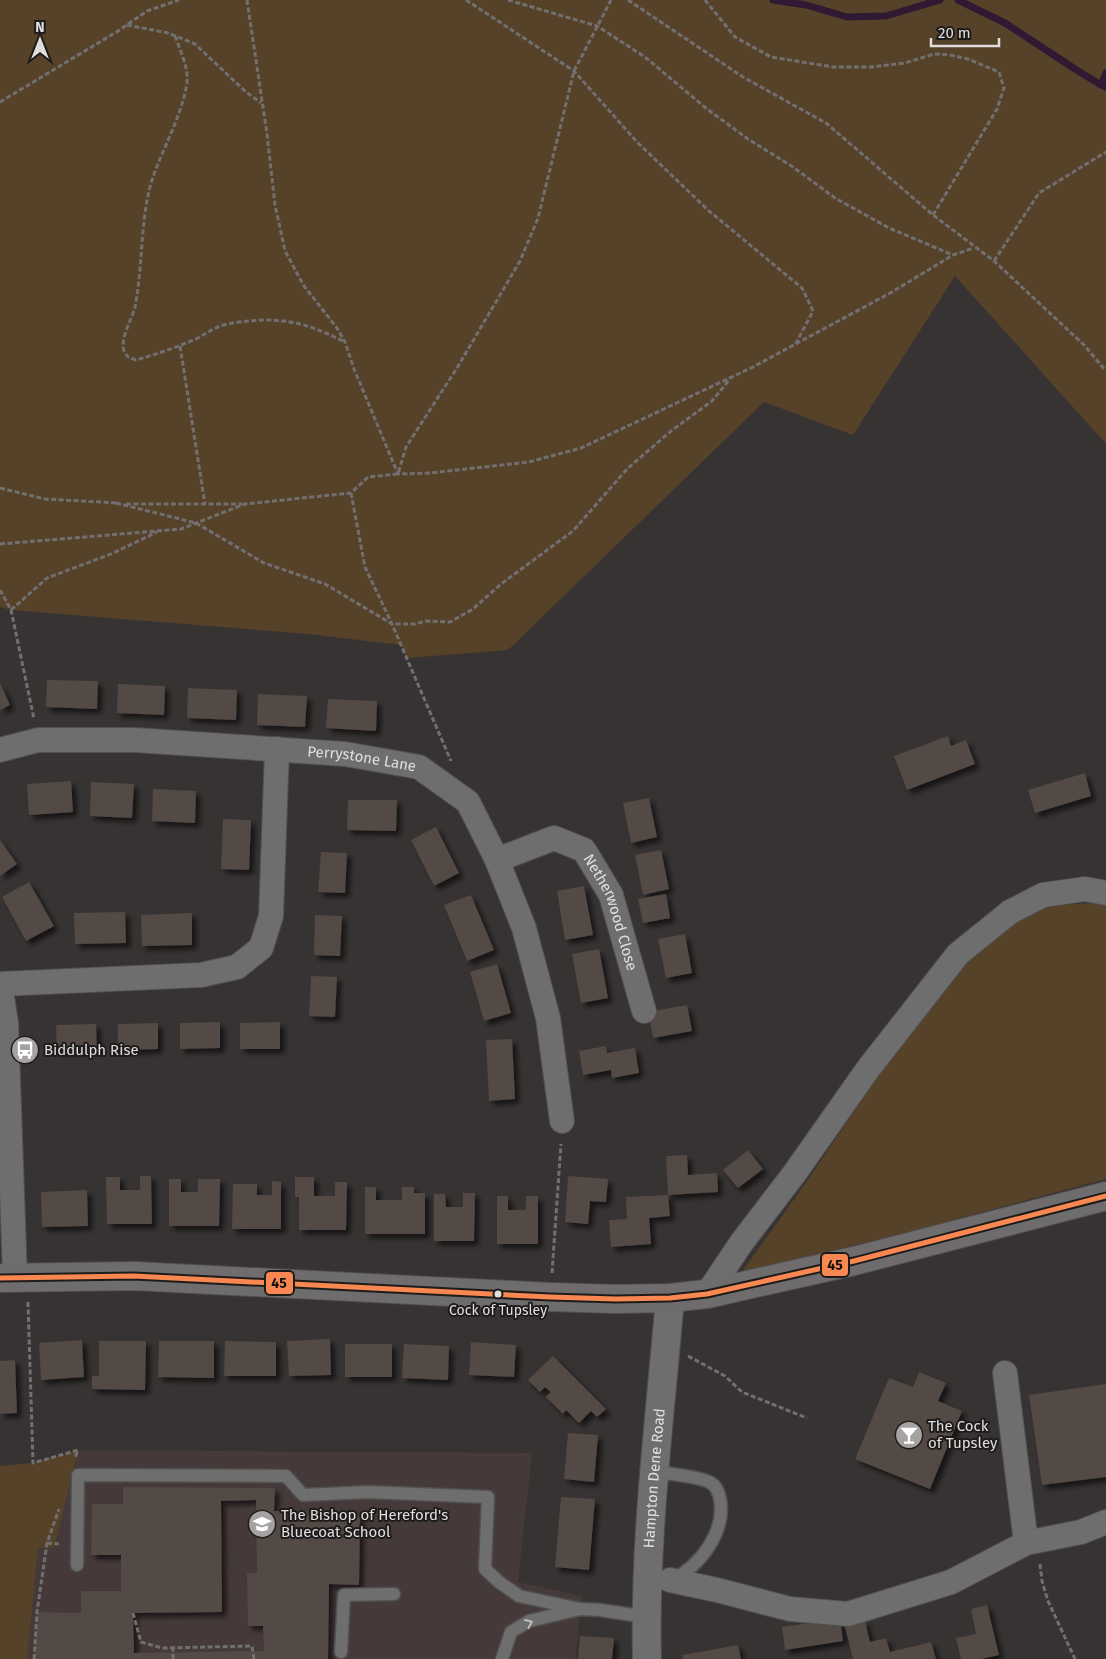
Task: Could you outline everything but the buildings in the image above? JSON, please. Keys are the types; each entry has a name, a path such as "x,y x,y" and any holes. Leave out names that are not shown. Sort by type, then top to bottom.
{"highway":[{"path":"14,1277 128,1276 616,1300 670,1298 707,1294 854,1261 1106,1196"}],"street":[{"name":"Perrystone Lane","path":"0,750 38,740 135,740 345,754 419,767 468,802 497,860 524,928 548,1018 562,1121"},
{"path":"14,1277 6,1022 0,984 200,975 237,967 261,948 271,916 277,749"},
{"name":"Netherwood Close","path":"497,860 554,838 584,850 610,895 644,1011"},
{"path":"707,1294 742,1242 794,1174 868,1068 958,954 1010,912 1043,895 1085,889 1106,893"},
{"name":"Hampton Dene Road","path":"647,1659 646,1617 659,1581 654,1472 670,1298"},
{"path":"1004,1373 1032,1542"},
{"path":"659,1581 717,1590 790,1609 848,1614 951,1582 1032,1542 1081,1532 1106,1522"}],"lane":[{"path":"654,1472 678,1475 711,1483 719,1492 721,1506 718,1528 710,1544 699,1558 683,1574 659,1581"},
{"path":"76,1565 78,1475 286,1476 303,1494 368,1492 488,1497 485,1569 499,1582 519,1596 580,1609 646,1617"},
{"path":"342,1652 344,1594 394,1594"},
{"path":"502,1659 511,1632 529,1621 580,1609"}],"path":[{"path":"0,102 148,11 178,0"},
{"path":"247,0 267,134 275,205 285,251 304,286 337,328 345,342 354,369 398,474"},
{"path":"466,0 574,71 637,142 709,211 802,288 813,311 794,345"},
{"path":"508,0 597,26 645,57 707,110 748,139 793,167 835,198 889,228 953,256"},
{"path":"398,474 406,447 457,368 520,262 538,218 574,71 611,0"},
{"path":"628,0 743,77 826,123 933,215 994,262 1084,345 1106,371"},
{"path":"705,0 735,37 771,57 833,67 871,67 905,63 934,54 950,55 968,58 999,72 1004,88 997,109 933,215"},
{"path":"127,25 150,28 195,44 246,92 262,104"},
{"path":"175,36 188,74 187,83 178,117 152,182 148,200 137,297 124,342 124,351 128,357 136,360 180,346 219,326 263,319 297,322 324,331 345,342"},
{"path":"994,262 1039,193 1106,152"},
{"path":"0,488 45,499 116,503 245,504 351,493 368,477 430,473 529,462 581,448 636,423 656,411 731,378 892,292 953,256 974,248"},
{"path":"180,346 205,504"},
{"path":"116,503 196,523 264,563 325,584 392,624 415,624 426,621 450,622 473,609 501,584 573,531 627,469 671,431 712,401 731,378"},
{"path":"351,493 365,567 392,624 453,766"},
{"path":"0,544 181,529 245,504"},
{"path":"11,610 48,578 111,554 160,531"},
{"path":"0,590 11,610 38,740"},
{"path":"550,1297 562,1121"},
{"path":"14,1277 33,1463 78,1450 75,1459"},
{"path":"666,1350 693,1358 724,1376 742,1392 807,1418"},
{"path":"34,1659 37,1612 48,1543 60,1506"},
{"path":"1032,1542 1048,1601 1074,1659"},
{"path":"133,1613 140,1642 162,1648 252,1646 254,1659"},
{"path":"173,1648 173,1659"}],"shaded area":[{"path":"0,0 1106,0 1106,444 955,276 853,435 764,402 508,650 407,658 401,645 308,634 11,610 0,607"},
{"path":"1095,903 1106,905 1106,1179 904,1233 741,1273 805,1184 912,1026 956,973 997,934 1048,905"},
{"name":"The Bishop of Hereford's Bluecoat School","path":"78,1450 532,1453 518,1582 582,1596 575,1659 0,1659 0,1466 33,1463"},
{"path":"78,1450 54,1548 38,1548 27,1659 0,1659 0,1466 33,1463"}],"waterway":[{"path":"773,0 806,5 847,17 886,16 940,0"},
{"path":"958,0 1005,23 1106,87"},
{"path":"1101,85 1106,73"}],"transit line":[{"name":"45","path":"0,1278 134,1276 550,1297 670,1298 707,1294 854,1261 1106,1196"}],"place":[{"name":"Biddulph Rise","path":"25,1050"},
{"name":"Cock of Tupsley","path":"498,1294"},
{"name":"The Cock of Tupsley","path":"909,1435"},
{"name":"The Bishop of Hereford's Bluecoat School","path":"262,1524"}]}
